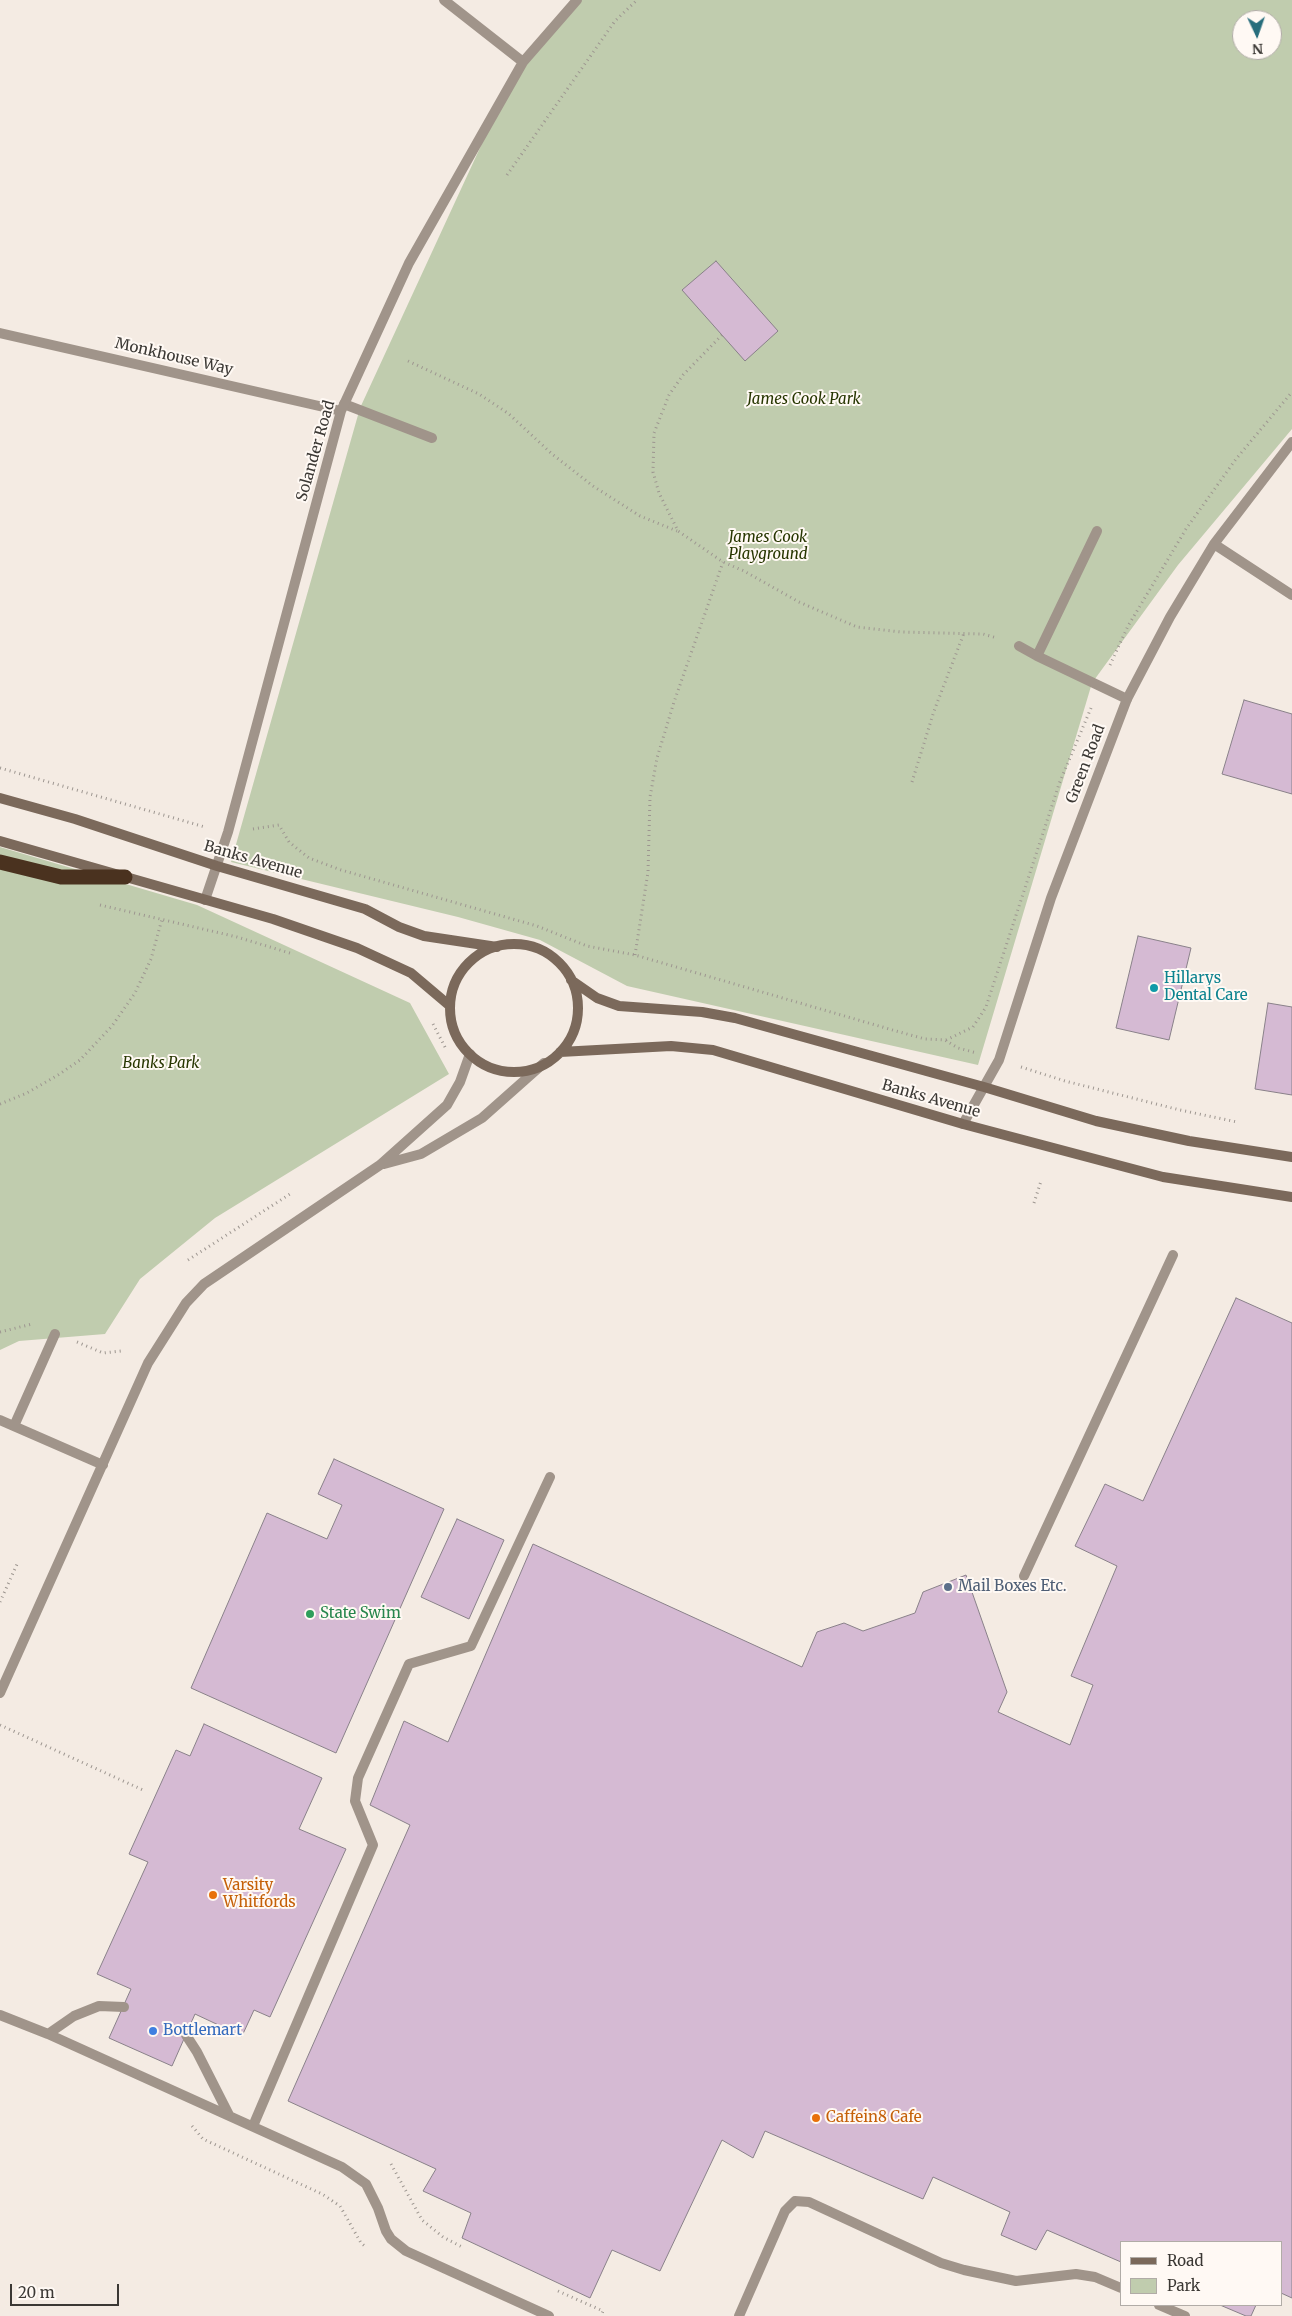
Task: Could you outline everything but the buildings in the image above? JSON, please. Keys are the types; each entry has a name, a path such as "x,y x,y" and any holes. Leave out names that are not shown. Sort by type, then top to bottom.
{"highway":[{"path":"0,862 61,877 125,877"}],"street":[{"path":"444,0 523,62"},
{"name":"Solander Road","path":"205,900 228,832 342,408 410,264 523,62 577,0"},
{"name":"Monkhouse Way","path":"0,333 342,408 432,438"},
{"name":"Green Road","path":"963,1124 999,1060 1051,898 1127,699 1170,617 1214,544 1292,442"},
{"path":"1037,656 1097,531"},
{"path":"1214,544 1292,595"},
{"path":"1019,646 1127,699"},
{"name":"Banks Avenue","path":"0,798 75,819 217,866 365,909 398,927 424,936 497,947"},
{"path":"0,842 273,919 356,948 411,972 450,1006"},
{"path":"380,1165 421,1154 482,1118 560,1052 573,1032 577,1017 577,999 571,980 560,964 545,952 516,944 497,947 478,955 464,968 454,986 450,1006 455,1032 470,1054 493,1068 506,1071 526,1070 544,1064"},
{"name":"Banks Avenue","path":"571,980 597,998 619,1006 702,1012 735,1018 984,1087 1096,1121 1189,1141 1292,1157"},
{"name":"Banks Avenue","path":"560,1052 671,1046 713,1050 963,1124 1163,1177 1292,1197"},
{"path":"0,1693 148,1363 186,1303 198,1290 226,1269 380,1165 447,1105 460,1082 470,1054"},
{"path":"1024,1576 1173,1255"},
{"path":"14,1426 56,1334"},
{"path":"0,1420 103,1465"},
{"path":"253,2126 373,1845 354,1800 358,1778 409,1664 471,1646 550,1477"},
{"path":"48,2034 74,2016 99,2006 124,2007"},
{"path":"2,2014 354,2173 366,2184 378,2208 386,2231 406,2251 549,2316"},
{"path":"186,2035 197,2052 229,2115"},
{"path":"739,2316 785,2211 795,2201 809,2202 941,2263 964,2270 1016,2281 1076,2274 1096,2277 1120,2288"},
{"path":"1161,2306 1185,2316"}],"path":[{"path":"507,175 615,21 637,0"},
{"path":"678,531 659,492 653,472 654,433 669,395 683,375 722,335"},
{"path":"408,361 480,394 509,414 552,454 593,486 640,516 678,531 723,562 799,602 856,627 901,632 983,634 1019,646"},
{"path":"635,955 648,872 650,796 657,758 674,702 723,562"},
{"path":"912,782 934,711 964,633"},
{"path":"0,768 182,822 228,832 279,825 289,842 309,858 322,864 537,926 587,946 635,955 925,1039 945,1040 958,1048 1065,1081 1180,1110 1240,1122"},
{"path":"94,904 237,936 300,956"},
{"path":"0,1104 27,1093 80,1060 112,1026 135,993 151,959 162,919"},
{"path":"431,1021 447,1050"},
{"path":"1034,1203 1041,1181"},
{"path":"188,1260 296,1190"},
{"path":"0,1602 18,1562"},
{"path":"0,1725 142,1790"},
{"path":"188,2122 203,2139 322,2194 340,2206 361,2243 367,2248"},
{"path":"391,2164 422,2220 443,2237 472,2252"},
{"path":"550,2288 603,2311 601,2316"}],"green space":[{"name":"James Cook Park","path":"579,0 1292,0 1292,429 1178,565 1092,683 978,1065 627,986 540,940 458,917 231,862 360,408 509,85"},
{"name":"Banks Park","path":"0,847 197,905 410,1003 449,1074 215,1218 140,1279 105,1334 19,1341 0,1350"}],"place":[{"name":"Hillarys Dental Care","path":"1154,988"},
{"name":"Mail Boxes Etc.","path":"948,1587"},
{"name":"State Swim","path":"310,1614"},
{"name":"Varsity Whitfords","path":"213,1895"},
{"name":"Bottlemart","path":"153,2031"},
{"name":"Caffein8 Cafe","path":"816,2118"}],"park label":[{"name":"James Cook Playground","path":"768,546"}]}
